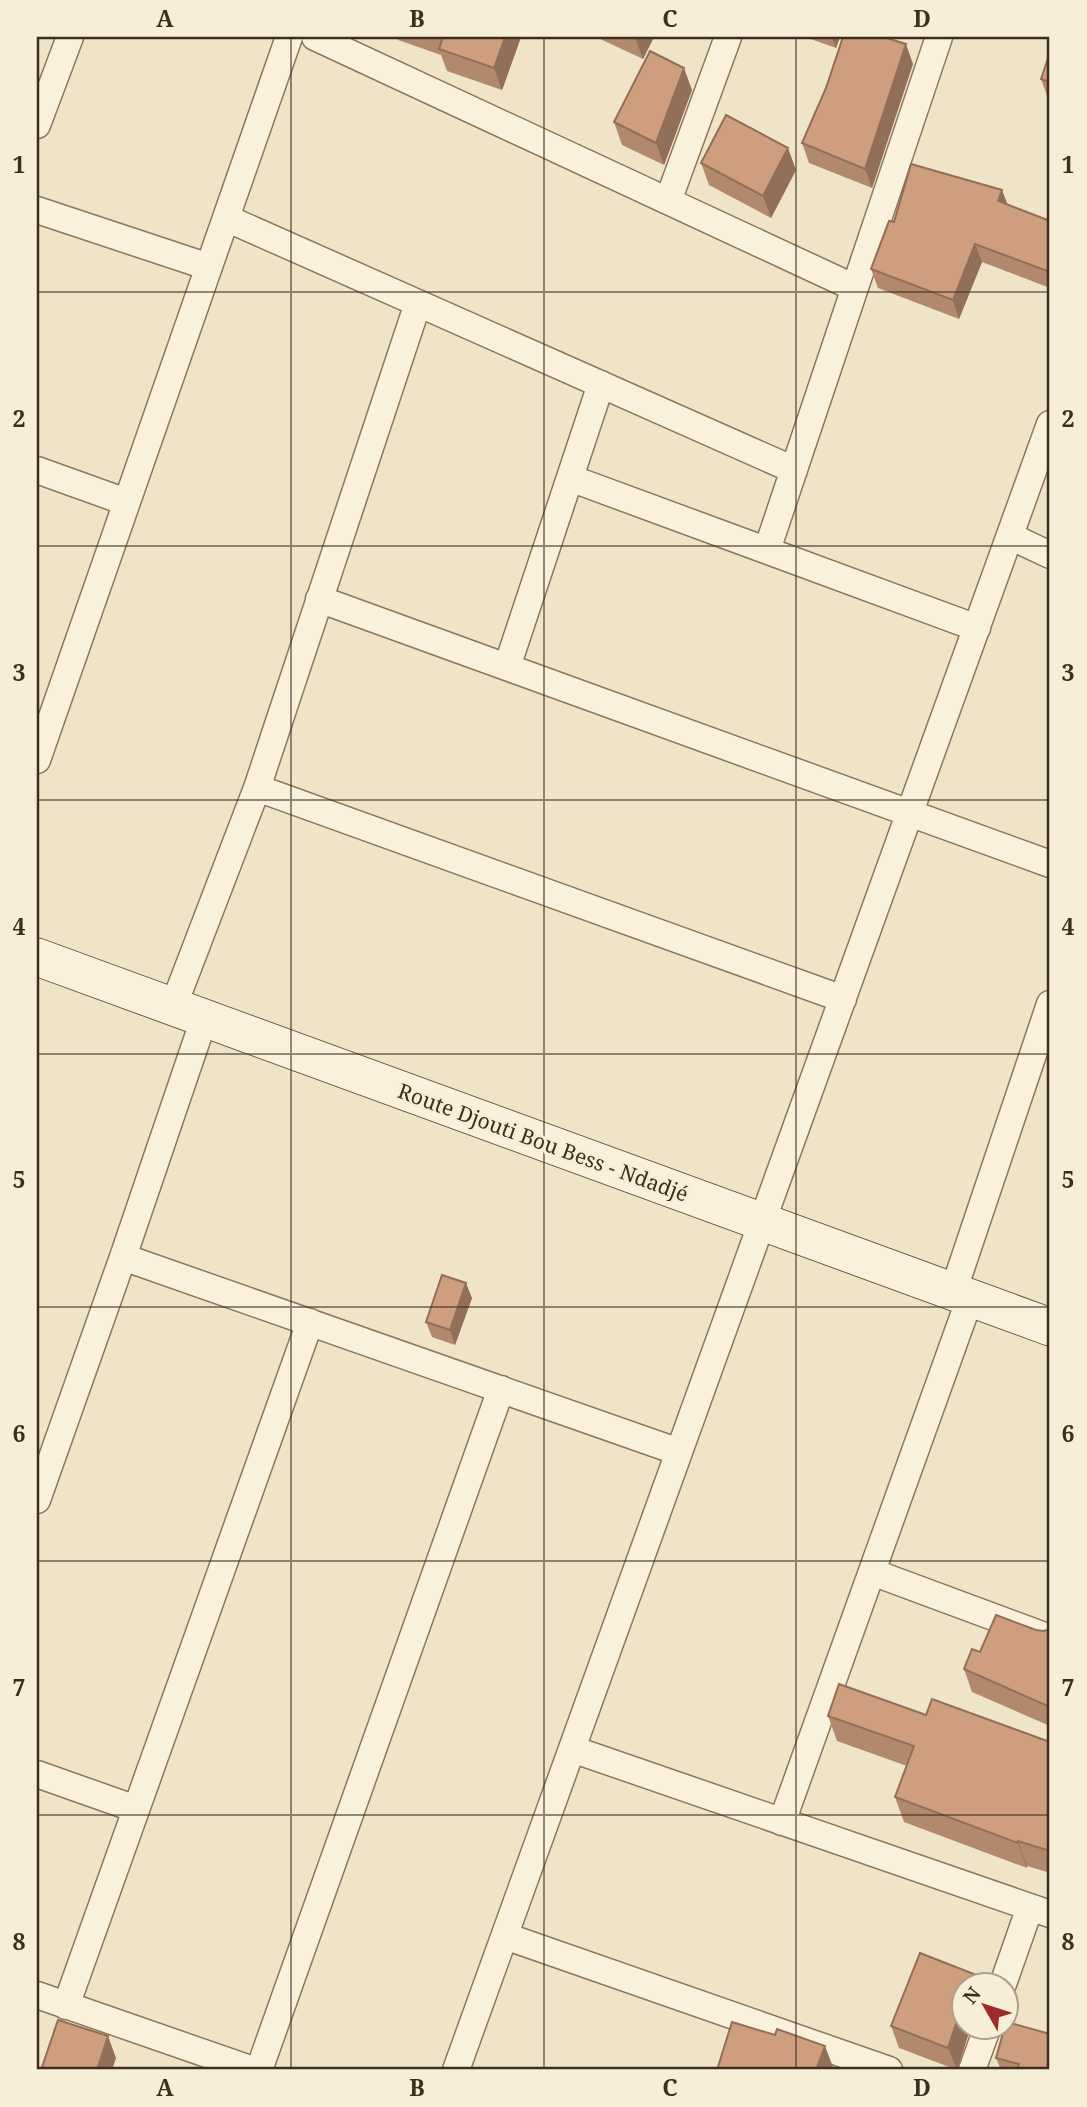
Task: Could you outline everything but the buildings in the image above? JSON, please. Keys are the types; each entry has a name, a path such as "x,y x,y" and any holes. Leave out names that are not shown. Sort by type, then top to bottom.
{"main road":[{"name":"Route Djouti Bou Bess - Ndadjé","path":"37,957 1050,1327"}],"street":[{"path":"37,125 70,37"},
{"path":"38,751 289,37"},
{"path":"314,37 855,288"},
{"path":"668,201 728,37"},
{"path":"766,550 939,37"},
{"path":"37,210 209,267"},
{"path":"226,218 794,470"},
{"path":"37,1500 123,1257 188,1013 257,788 418,303"},
{"path":"507,667 601,384"},
{"path":"456,2070 1050,425"},
{"path":"37,470 127,502"},
{"path":"570,478 977,628"},
{"path":"1010,536 1050,555"},
{"path":"319,599 1050,864"},
{"path":"257,788 843,999"},
{"path":"782,1822 872,1572 1050,1004"},
{"path":"123,1257 679,1452"},
{"path":"66,2006 310,1322"},
{"path":"259,2070 501,1389"},
{"path":"872,1572 1050,1638"},
{"path":"572,1749 1040,1911 1010,1970"},
{"path":"37,1774 136,1809"},
{"path":"505,1936 889,2070"},
{"path":"37,1995 253,2070"},
{"path":"972,2070 983,2040"}]}
